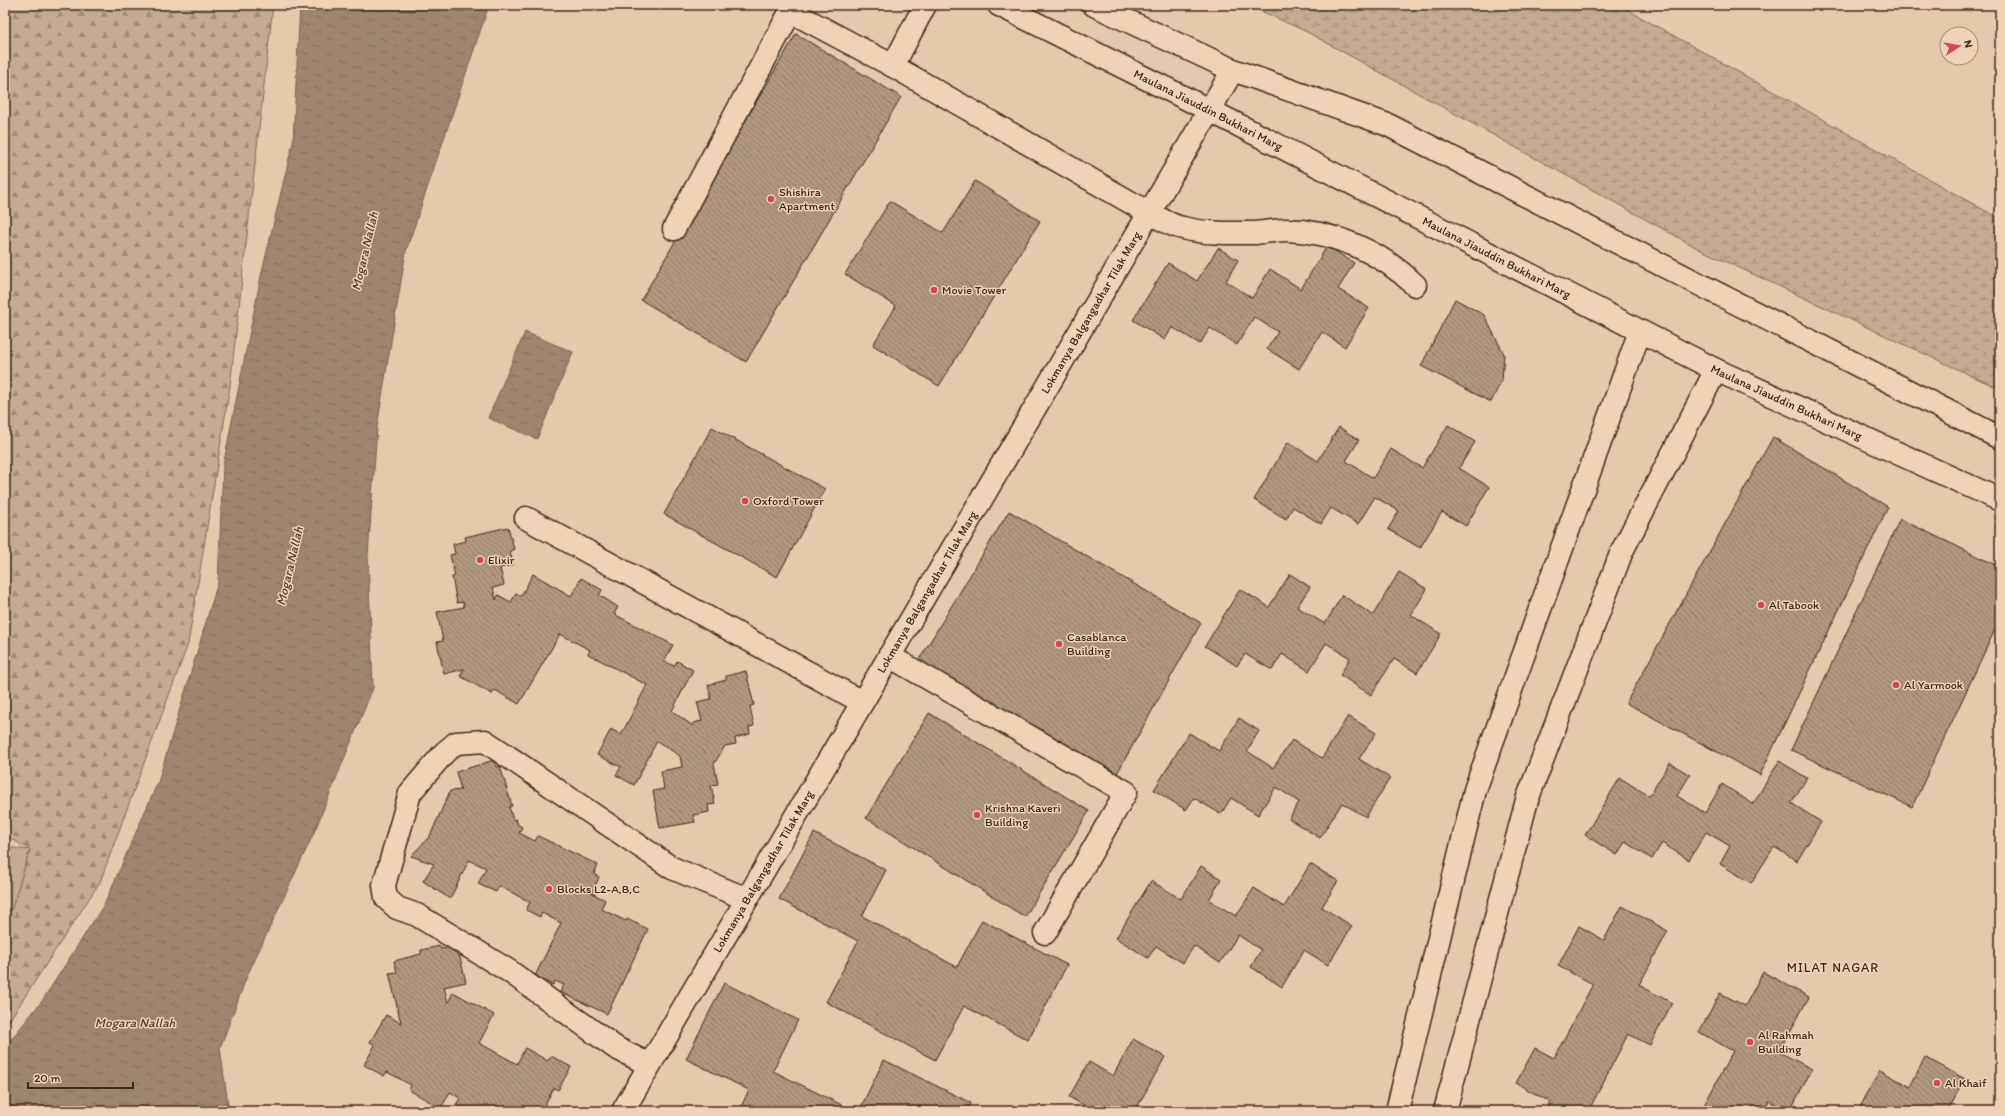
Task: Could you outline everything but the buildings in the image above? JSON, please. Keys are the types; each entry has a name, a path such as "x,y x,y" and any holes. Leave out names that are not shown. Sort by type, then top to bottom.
{"street":[{"path":"893,66 925,5"},
{"name":"Maulana Jiauddin Bukhari Marg","path":"999,5 1210,110 1716,370 2000,500"},
{"path":"1094,5 1233,70 1388,125 2000,438"},
{"path":"674,229 792,8 1149,213 1181,228 1202,232 1256,233 1286,230 1327,236 1358,246 1398,269 1415,285"},
{"name":"Lokmanya Balgangadhar Tilak Marg","path":"627,1111 624,1109 1233,70"},
{"path":"1397,1111 1475,790 1640,331"},
{"path":"1445,1111 1530,793 1622,551 1716,370"},
{"path":"526,518 862,702"},
{"path":"889,656 1126,792 1045,933"},
{"path":"650,1065 616,1048 509,971 417,915 397,908 386,898 384,885 410,793 444,753 456,743 485,740 672,868 747,899"}],"green space":[{"path":"5,5 273,5 230,386 188,644 100,882 5,1027 5,931 30,850 5,835"},
{"path":"1248,5 1619,5 2000,219 2000,389 1701,250 1307,32"},
{"path":"5,847 30,850 5,932"}],"water":[{"name":"Mogara Nallah","path":"300,5 489,5 406,251 377,427 368,556 373,688 313,835 247,976 220,1048 229,1111 5,1111 5,1047 42,1001 105,903 158,782 218,582 223,466 261,276 293,142"},
{"path":"525,332 573,352 537,439 488,418"}],"place":[{"name":"Shishira Apartment","path":"771,199"},
{"name":"Movie Tower","path":"934,290"},
{"name":"Oxford Tower","path":"745,501"},
{"name":"Elixir","path":"480,560"},
{"name":"Al Tabook","path":"1761,605"},
{"name":"Casablanca Building","path":"1059,644"},
{"name":"Al Yarmook","path":"1896,685"},
{"name":"Krishna Kaveri Building","path":"977,815"},
{"name":"Blocks L2-A,B,C","path":"549,889"},
{"name":"Al Rahmah Building","path":"1750,1042"},
{"name":"Al Khaif","path":"1937,1083"}],"district":[{"name":"MILAT NAGAR","path":"1833,967"}]}
